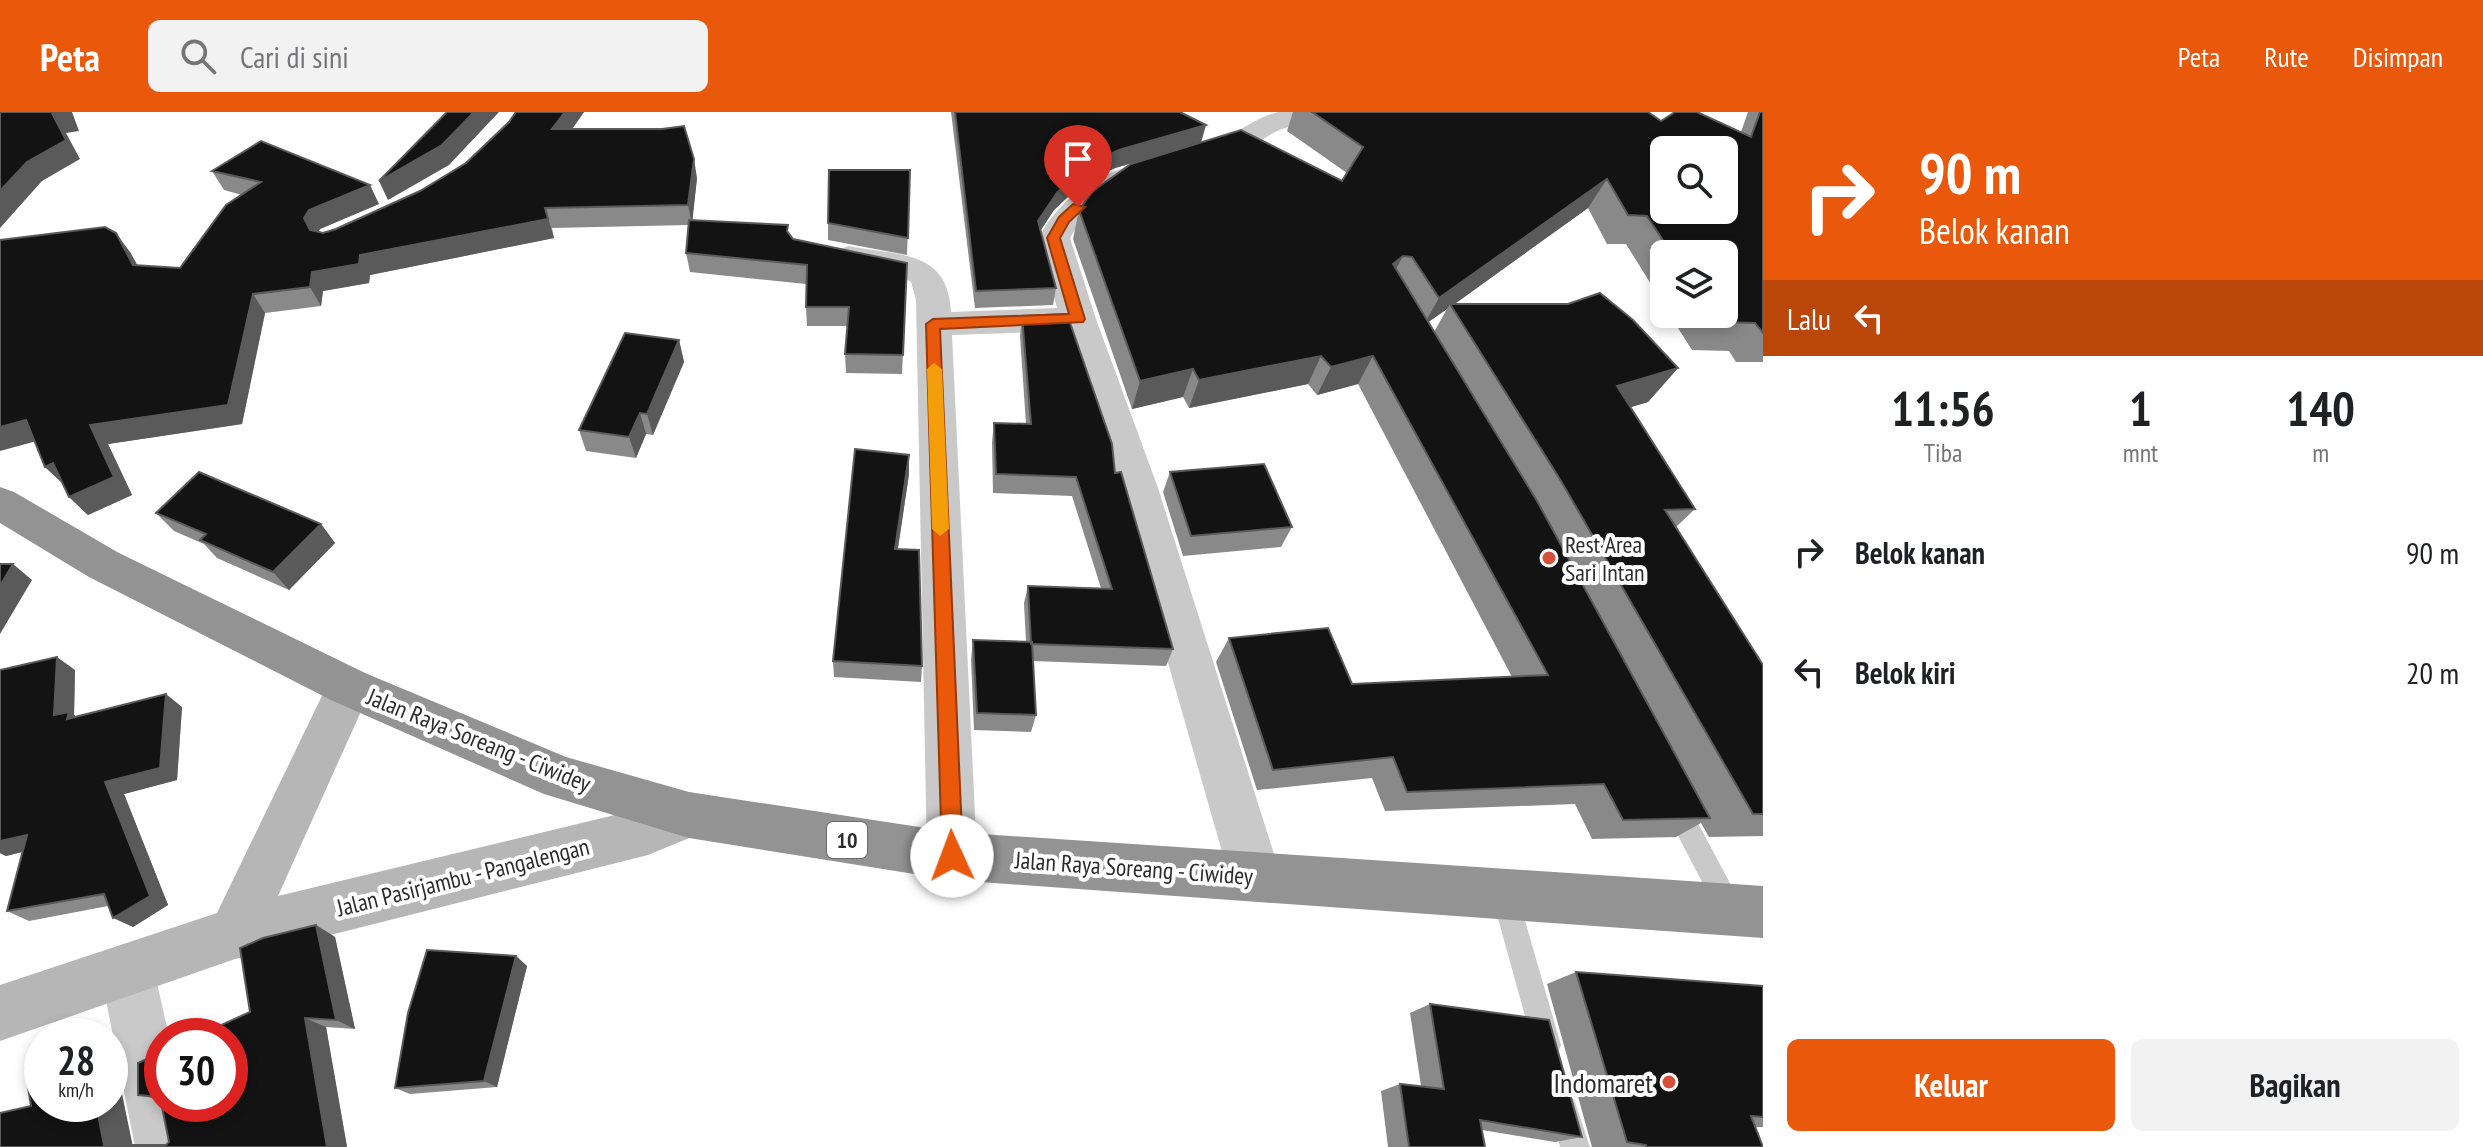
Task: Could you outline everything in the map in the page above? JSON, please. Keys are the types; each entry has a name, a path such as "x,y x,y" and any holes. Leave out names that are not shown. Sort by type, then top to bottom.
{"highway":[{"name":"Jalan Raya Soreang - Ciwidey","path":"0,503 104,565 349,687 561,778 689,815 952,856 1747,911"}],"main road":[{"path":"235,933 349,687"},
{"name":"Jalan Pasirjambu - Pangalengan","path":"0,1013 235,933 648,831 689,815"}],"street":[{"path":"1255,876 1138,488 1078,319 1054,238 1064,220 1093,194 1133,173 1226,147 1265,126 1319,112"},
{"path":"807,249 916,270 926,277 933,300 952,856"},
{"path":"933,324 1078,319"},
{"path":"127,970 164,1147"}],"lane":[{"path":"1664,783 1747,911"},
{"path":"1503,892 1575,1147"}],"building":[{"path":"0,112 61,112 52,113 66,140 27,162 0,191"},
{"path":"447,112 474,112 442,145 379,181"},
{"path":"516,112 565,112 552,129 662,129 684,126 694,159 688,205 545,208 548,219 360,255 359,264 312,272 310,287 253,294 228,405 90,425 114,477 69,497 53,463 45,467 26,420 0,427 0,240 105,227 116,233 133,265 180,268 226,205 261,182 212,171 261,141 370,185 309,210 304,218 310,230 323,233 420,191 466,163"},
{"path":"955,112 1180,112 1206,125 1119,150 1097,160 1076,174 1057,193 1038,221 1056,288 976,291"},
{"path":"1312,112 1648,112 1661,121 1675,112 1697,112 1751,137 1760,112 1763,112 1763,333 1755,323 1738,323 1738,240 1663,240 1652,224 1738,224 1738,136 1650,136 1650,221 1647,216 1628,215 1607,179 1439,298 1412,257 1403,256 1393,264 1537,501 1710,818 1623,820 1604,784 1407,792 1393,757 1273,770 1229,638 1328,628 1352,684 1548,675 1373,356 1331,367 1321,356 1199,380 1193,369 1140,381 1079,210 1093,191 1131,164 1241,130 1342,181 1363,147"},
{"path":"829,170 910,170 908,238 828,223"},
{"path":"689,220 788,225 787,231 793,239 907,263 903,355 845,354 849,307 806,307 807,265 686,253"},
{"path":"1600,293 1633,320 1678,368 1617,386 1695,509 1665,510 1763,665 1763,814 1753,814 1561,481 1450,304 1568,304"},
{"path":"1067,314 1112,444 1115,473 1121,472 1173,649 1031,644 1028,586 1112,589 1076,477 996,474 994,423 1031,424 1022,316"},
{"path":"625,333 679,340 647,414 640,413 629,437 579,430"},
{"path":"855,449 909,455 895,549 919,550 922,666 833,661"},
{"path":"1264,464 1292,527 1191,536 1170,472"},
{"path":"199,472 321,524 273,572 200,540 206,534 156,513"},
{"path":"0,564 13,564 0,586"},
{"path":"973,640 1032,642 1036,715 977,713"},
{"path":"57,657 54,715 69,712 67,719 166,694 160,768 105,782 150,896 113,918 104,894 7,911 27,835 0,841 0,670"},
{"path":"316,925 336,1020 305,1018 327,1147 0,1147 0,1113 24,1108 24,1122 100,1122 104,1145 166,1145 169,1142 165,1122 248,1122 248,1018 237,1018 250,1012 240,948 263,938"},
{"path":"427,950 516,956 484,1081 395,1088 408,1013"},
{"name":"Indomaret","path":"1576,972 1763,986 1763,1117 1751,1116 1763,1147 1646,1147 1627,1142"},
{"path":"1430,1004 1549,1020 1582,1137 1480,1120 1485,1147 1409,1147 1400,1084 1444,1089"},
{"path":"144,1060 144,1096 138,1095 138,1063"}],"slow traffic":[{"path":"934,369 940,529"}],"place":[{"name":"Rest Area Sari Intan","path":"1549,558"},
{"name":"Indomaret","path":"1669,1082"}],"route":[{"path":"952,856 933,324 1078,319 1054,238 1064,220 1078,207"}]}
